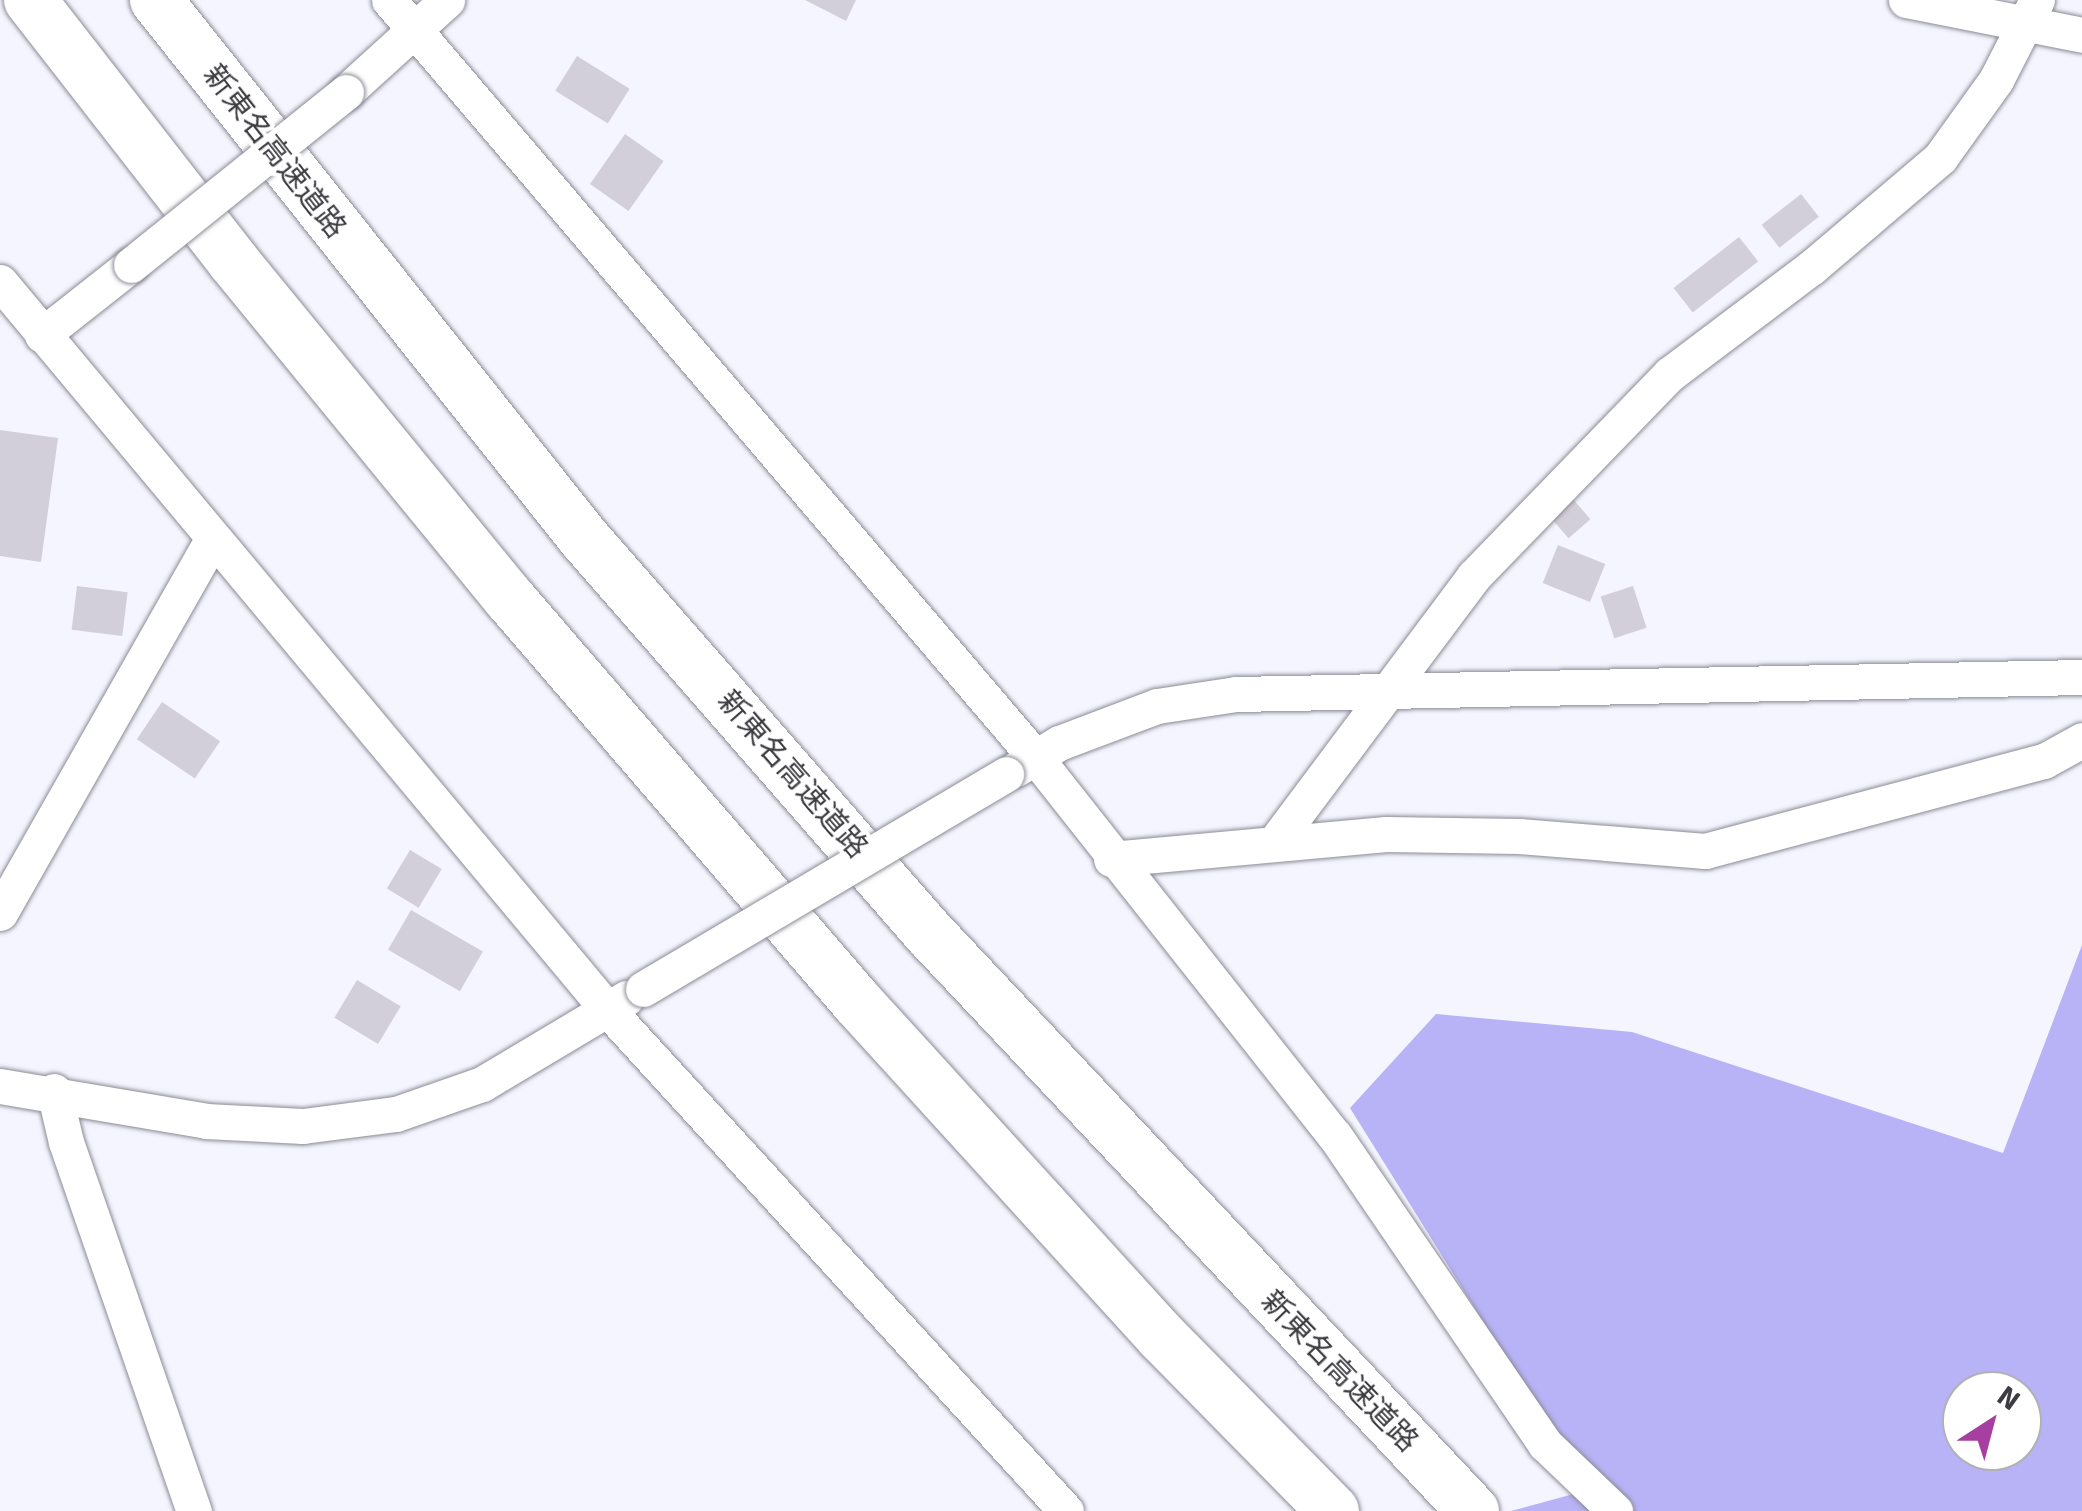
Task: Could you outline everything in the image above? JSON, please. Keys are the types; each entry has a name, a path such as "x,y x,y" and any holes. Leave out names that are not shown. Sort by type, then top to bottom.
{"highway":[{"path":"30,0 245,276 561,658 870,1016 1162,1337 1333,1511"},
{"name":"新東名高速道路","path":"156,0 583,537 929,932 1473,1511"}],"street":[{"path":"390,0 414,34 1021,766 1112,858 1336,1136 1545,1444 1615,1511"},
{"path":"42,335 346,92 447,0"},
{"path":"1906,0 2034,12 2082,35"},
{"path":"1275,842 1474,576 1670,374 1812,267 1940,158 2034,12"},
{"path":"0,282 211,542 607,1009 1066,1511"},
{"path":"0,912 211,542"},
{"path":"0,1086 54,1091 206,1121 303,1126 396,1114 482,1084 1021,766 1157,706 1236,694 1392,687 2082,676"},
{"path":"1112,858 1275,842 1519,836 1705,851 2044,762 2082,740"},
{"path":"54,1091 66,1142 194,1511"}],"shaded area":[{"path":"2082,945 2082,1511 1511,1511 1588,1490 1350,1108 1436,1014 1632,1032 2003,1153"}],"building":[{"path":"805,0 856,0 846,21"},
{"path":"577,56 630,89 608,124 555,91"},
{"path":"625,134 664,161 629,211 590,184"},
{"path":"1801,194 1819,217 1779,248 1762,225"},
{"path":"1739,237 1758,261 1693,313 1674,288"},
{"path":"0,430 58,438 41,562 0,556"},
{"path":"1572,498 1590,519 1568,538 1550,517"},
{"path":"1558,545 1605,564 1590,602 1543,583"},
{"path":"77,586 128,592 122,636 72,630"},
{"path":"1633,586 1647,628 1614,638 1601,597"},
{"path":"162,702 220,741 195,778 137,739"},
{"path":"410,850 442,869 419,908 387,889"},
{"path":"411,910 483,952 460,991 388,950"},
{"path":"357,980 401,1006 378,1044 334,1018"}]}
